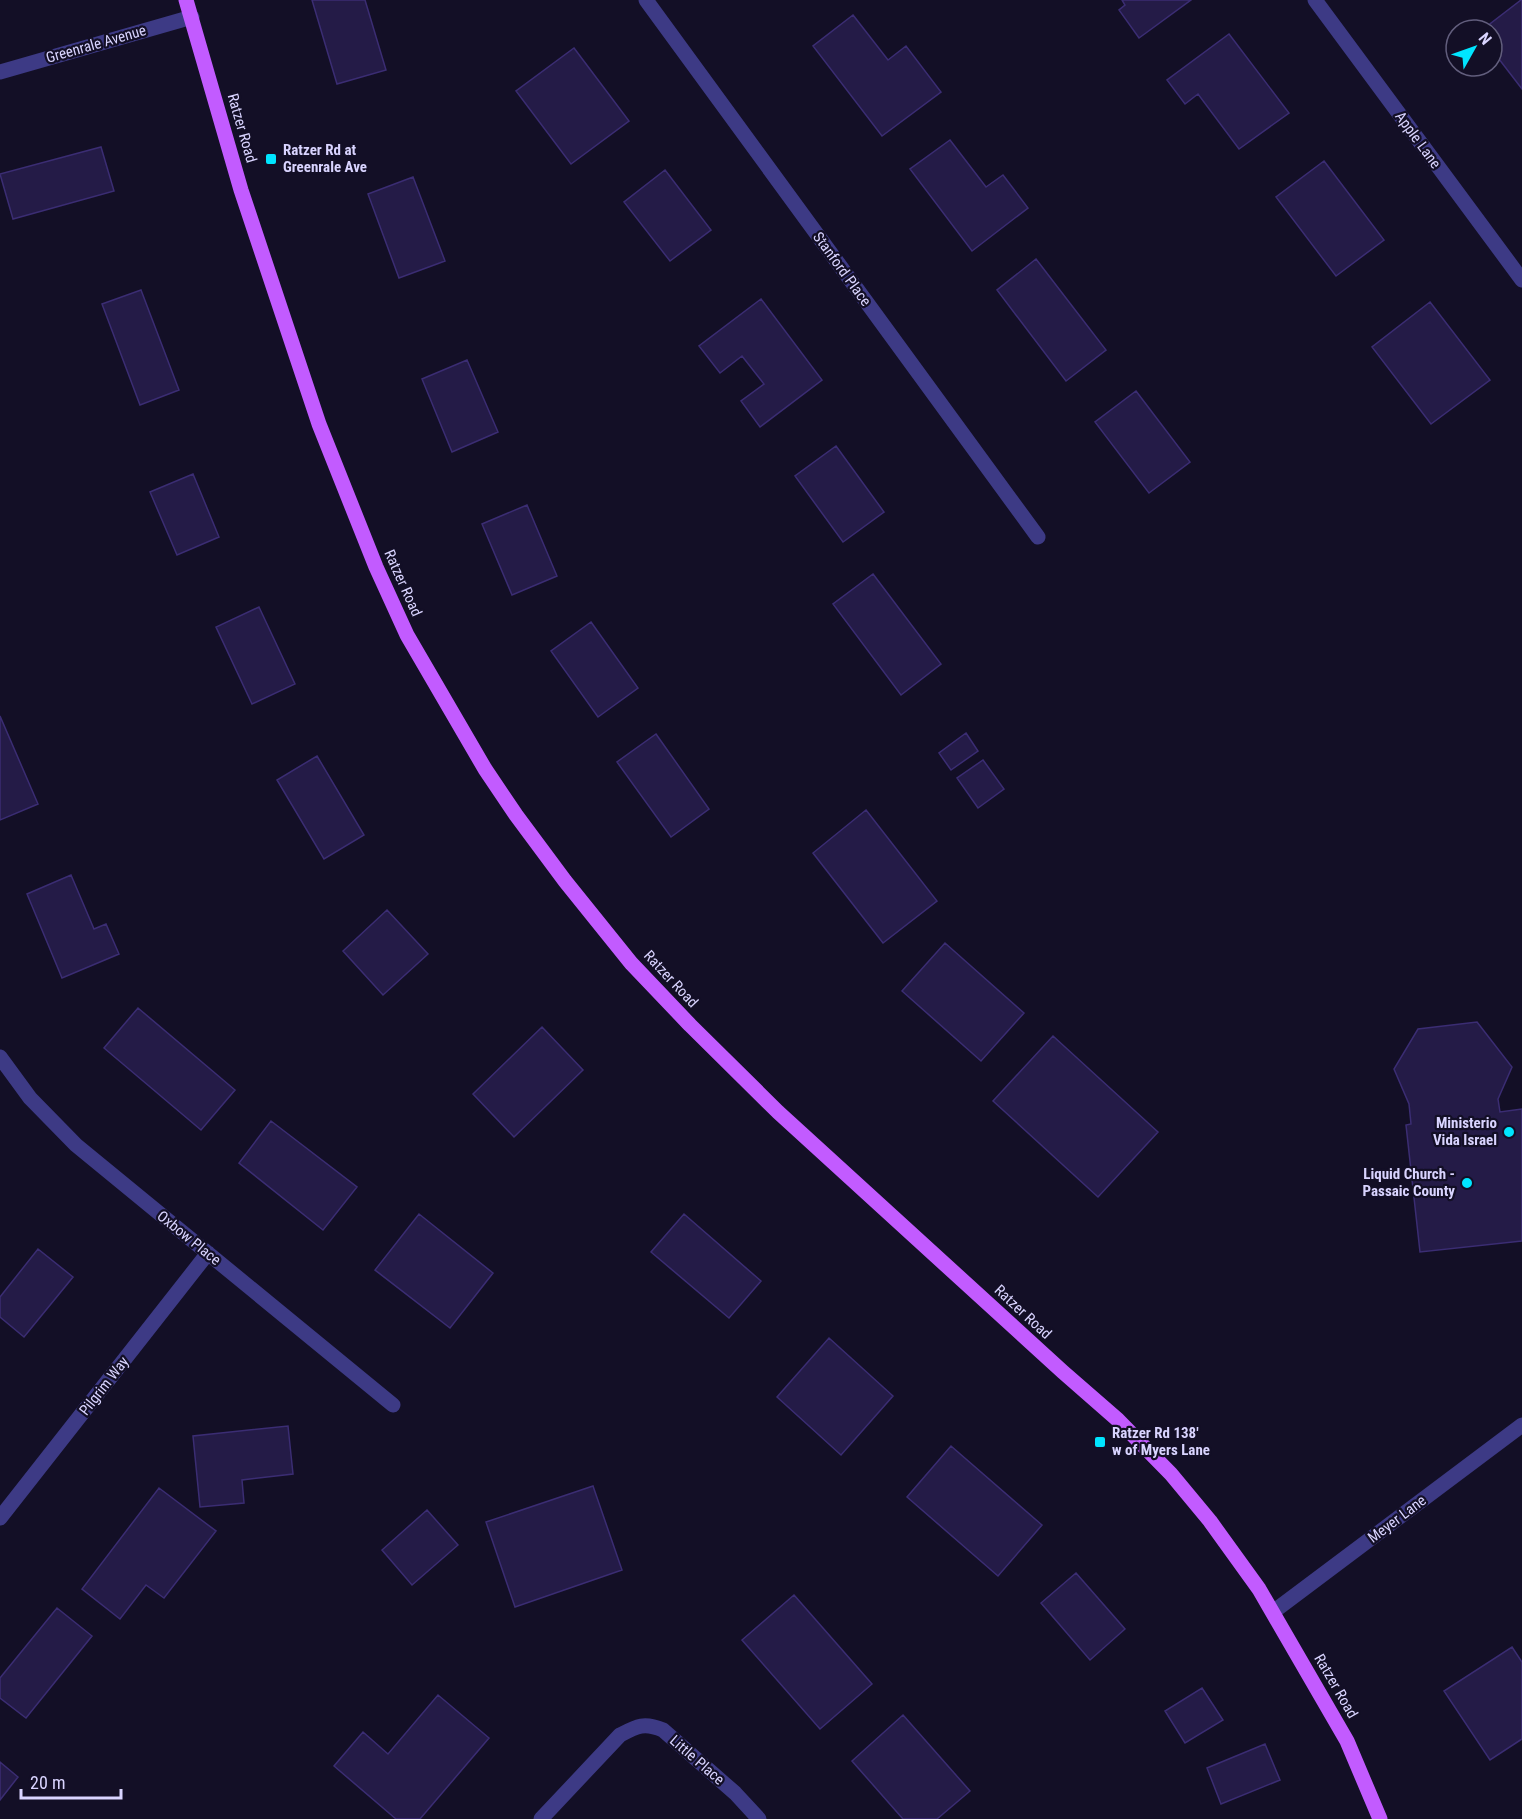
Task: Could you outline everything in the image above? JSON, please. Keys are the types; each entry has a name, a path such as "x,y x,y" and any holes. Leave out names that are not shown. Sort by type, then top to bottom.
{"main road":[{"name":"Ratzer Road","path":"186,0 241,190 311,401 376,567 407,635 485,769 565,881 631,963 690,1025 778,1112 1118,1420 1171,1474 1210,1521 1273,1612 1347,1741 1380,1819"}],"street":[{"name":"Stanford Place","path":"646,0 1038,537"},
{"name":"Apple Lane","path":"1315,0 1522,280"},
{"name":"Greenrale Avenue","path":"0,72 192,17"},
{"name":"Oxbow Place","path":"0,1057 30,1098 76,1145 393,1405"},
{"name":"Pilgrim Way","path":"0,1518 208,1253"},
{"name":"Meyer Lane","path":"1273,1612 1522,1425"},
{"name":"Little Place","path":"540,1819 620,1736 634,1727 650,1725 663,1730 735,1793 759,1819"}],"building":[{"path":"312,0 365,0 386,70 337,84"},
{"path":"1122,0 1191,0 1139,38 1119,10 1125,5"},
{"path":"1522,0 1522,89 1504,66 1504,18 1498,18"},
{"path":"853,15 888,60 906,46 941,92 882,136 813,46"},
{"path":"1229,34 1289,113 1239,149 1198,94 1185,104 1167,80"},
{"path":"574,48 629,121 571,164 516,91"},
{"path":"950,140 986,187 1003,175 1028,208 972,251 910,169"},
{"path":"101,147 114,191 13,219 0,174"},
{"path":"1324,161 1384,240 1336,276 1276,197"},
{"path":"665,170 711,230 670,261 624,202"},
{"path":"413,177 445,261 399,278 368,194"},
{"path":"1036,259 1106,350 1066,381 997,290"},
{"path":"141,290 179,390 140,405 102,304"},
{"path":"761,299 822,380 760,427 741,401 764,384 742,356 720,373 699,346"},
{"path":"1430,302 1490,380 1431,424 1372,347"},
{"path":"467,360 498,432 452,452 422,379"},
{"path":"1136,391 1190,462 1149,493 1095,422"},
{"path":"836,446 884,512 843,542 795,476"},
{"path":"193,474 219,537 177,555 150,492"},
{"path":"527,505 557,576 512,595 482,524"},
{"path":"873,574 941,664 901,695 833,604"},
{"path":"259,607 295,684 252,704 216,627"},
{"path":"591,622 638,688 598,717 551,651"},
{"path":"0,716 38,804 0,820"},
{"path":"966,733 978,751 951,770 939,753"},
{"path":"656,734 709,809 671,837 617,762"},
{"path":"317,756 364,835 324,859 277,780"},
{"path":"983,760 1004,789 978,808 957,778"},
{"path":"866,810 937,901 883,943 813,853"},
{"path":"71,875 94,929 106,924 119,954 62,978 27,894"},
{"path":"387,910 428,954 383,995 343,951"},
{"path":"945,943 1024,1013 981,1061 902,991"},
{"path":"138,1008 235,1090 201,1130 104,1048"},
{"name":"Liquid Church - Passaic County","path":"1477,1022 1512,1067 1498,1099 1500,1112 1522,1109 1522,1241 1420,1252 1406,1125 1411,1124 1409,1104 1394,1069 1418,1029"},
{"path":"542,1027 583,1070 514,1137 473,1094"},
{"path":"1053,1036 1158,1132 1098,1197 993,1101"},
{"path":"271,1121 357,1187 323,1230 239,1163"},
{"path":"419,1214 493,1273 450,1328 375,1270"},
{"path":"684,1214 761,1281 729,1318 651,1252"},
{"path":"38,1249 73,1277 24,1337 0,1317 0,1297"},
{"path":"829,1338 893,1396 841,1455 777,1397"},
{"path":"288,1426 293,1474 242,1480 244,1503 200,1507 193,1436"},
{"path":"951,1446 1042,1525 998,1576 907,1497"},
{"path":"593,1486 622,1570 515,1607 486,1522"},
{"path":"159,1488 216,1531 164,1598 146,1585 120,1619 82,1589"},
{"path":"427,1510 458,1545 412,1585 382,1550"},
{"path":"1076,1573 1125,1629 1090,1660 1041,1603"},
{"path":"794,1595 872,1684 820,1729 742,1640"},
{"path":"57,1608 92,1636 26,1718 0,1698 0,1678"},
{"path":"1512,1647 1522,1662 1522,1739 1490,1760 1444,1691"},
{"path":"1202,1688 1223,1720 1185,1743 1165,1711"},
{"path":"438,1695 489,1738 420,1819 396,1819 334,1766 363,1732 388,1754"},
{"path":"903,1715 970,1791 937,1819 903,1819 852,1761"},
{"path":"1265,1744 1280,1780 1221,1804 1207,1768"},
{"path":"0,1762 18,1777 0,1800"}],"place":[{"name":"Ratzer Rd at Greenrale Ave","path":"271,159"},
{"name":"Ministerio Vida Israel","path":"1509,1132"},
{"name":"Liquid Church - Passaic County","path":"1467,1183"},
{"name":"Ratzer Rd 138' w of Myers Lane","path":"1100,1442"}]}
